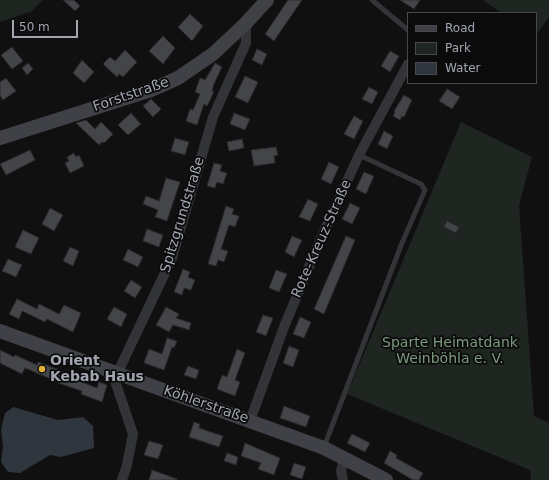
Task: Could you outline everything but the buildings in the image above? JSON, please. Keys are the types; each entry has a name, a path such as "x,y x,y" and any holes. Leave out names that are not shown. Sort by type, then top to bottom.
{"street":[{"path":"246,23 267,0"},
{"name":"Forststraße","path":"0,138 151,90 178,78 204,61 246,23"},
{"name":"Spitzgrundstraße","path":"117,374 172,258 213,117 246,43 246,23"},
{"name":"Rote-Kreuz-Straße","path":"250,421 284,327 359,155 407,66"},
{"name":"Köhlerstraße","path":"0,331 324,448 386,480"},
{"path":"117,374 116,384 133,434 127,465 122,480"},
{"path":"343,480 341,471 344,458"}],"lane":[{"path":"372,0 407,29"},
{"path":"324,448 402,243 425,190 421,184 359,155"}],"green space":[{"path":"0,0 43,0 32,11 0,22"},
{"path":"483,0 549,0 549,17 537,34 537,12 500,12"},
{"name":"Sparte Heimatdank Weinböhla e. V.","path":"461,122 532,157 519,205 534,416 549,423 549,480 531,480 530,470 347,394"}],"water":[{"path":"13,407 58,420 83,417 93,426 94,448 61,457 50,455 20,473 8,472 1,462 3,446 1,430 5,413"}],"place":[{"name":"Orient Kebab Haus","path":"42,369"}]}
